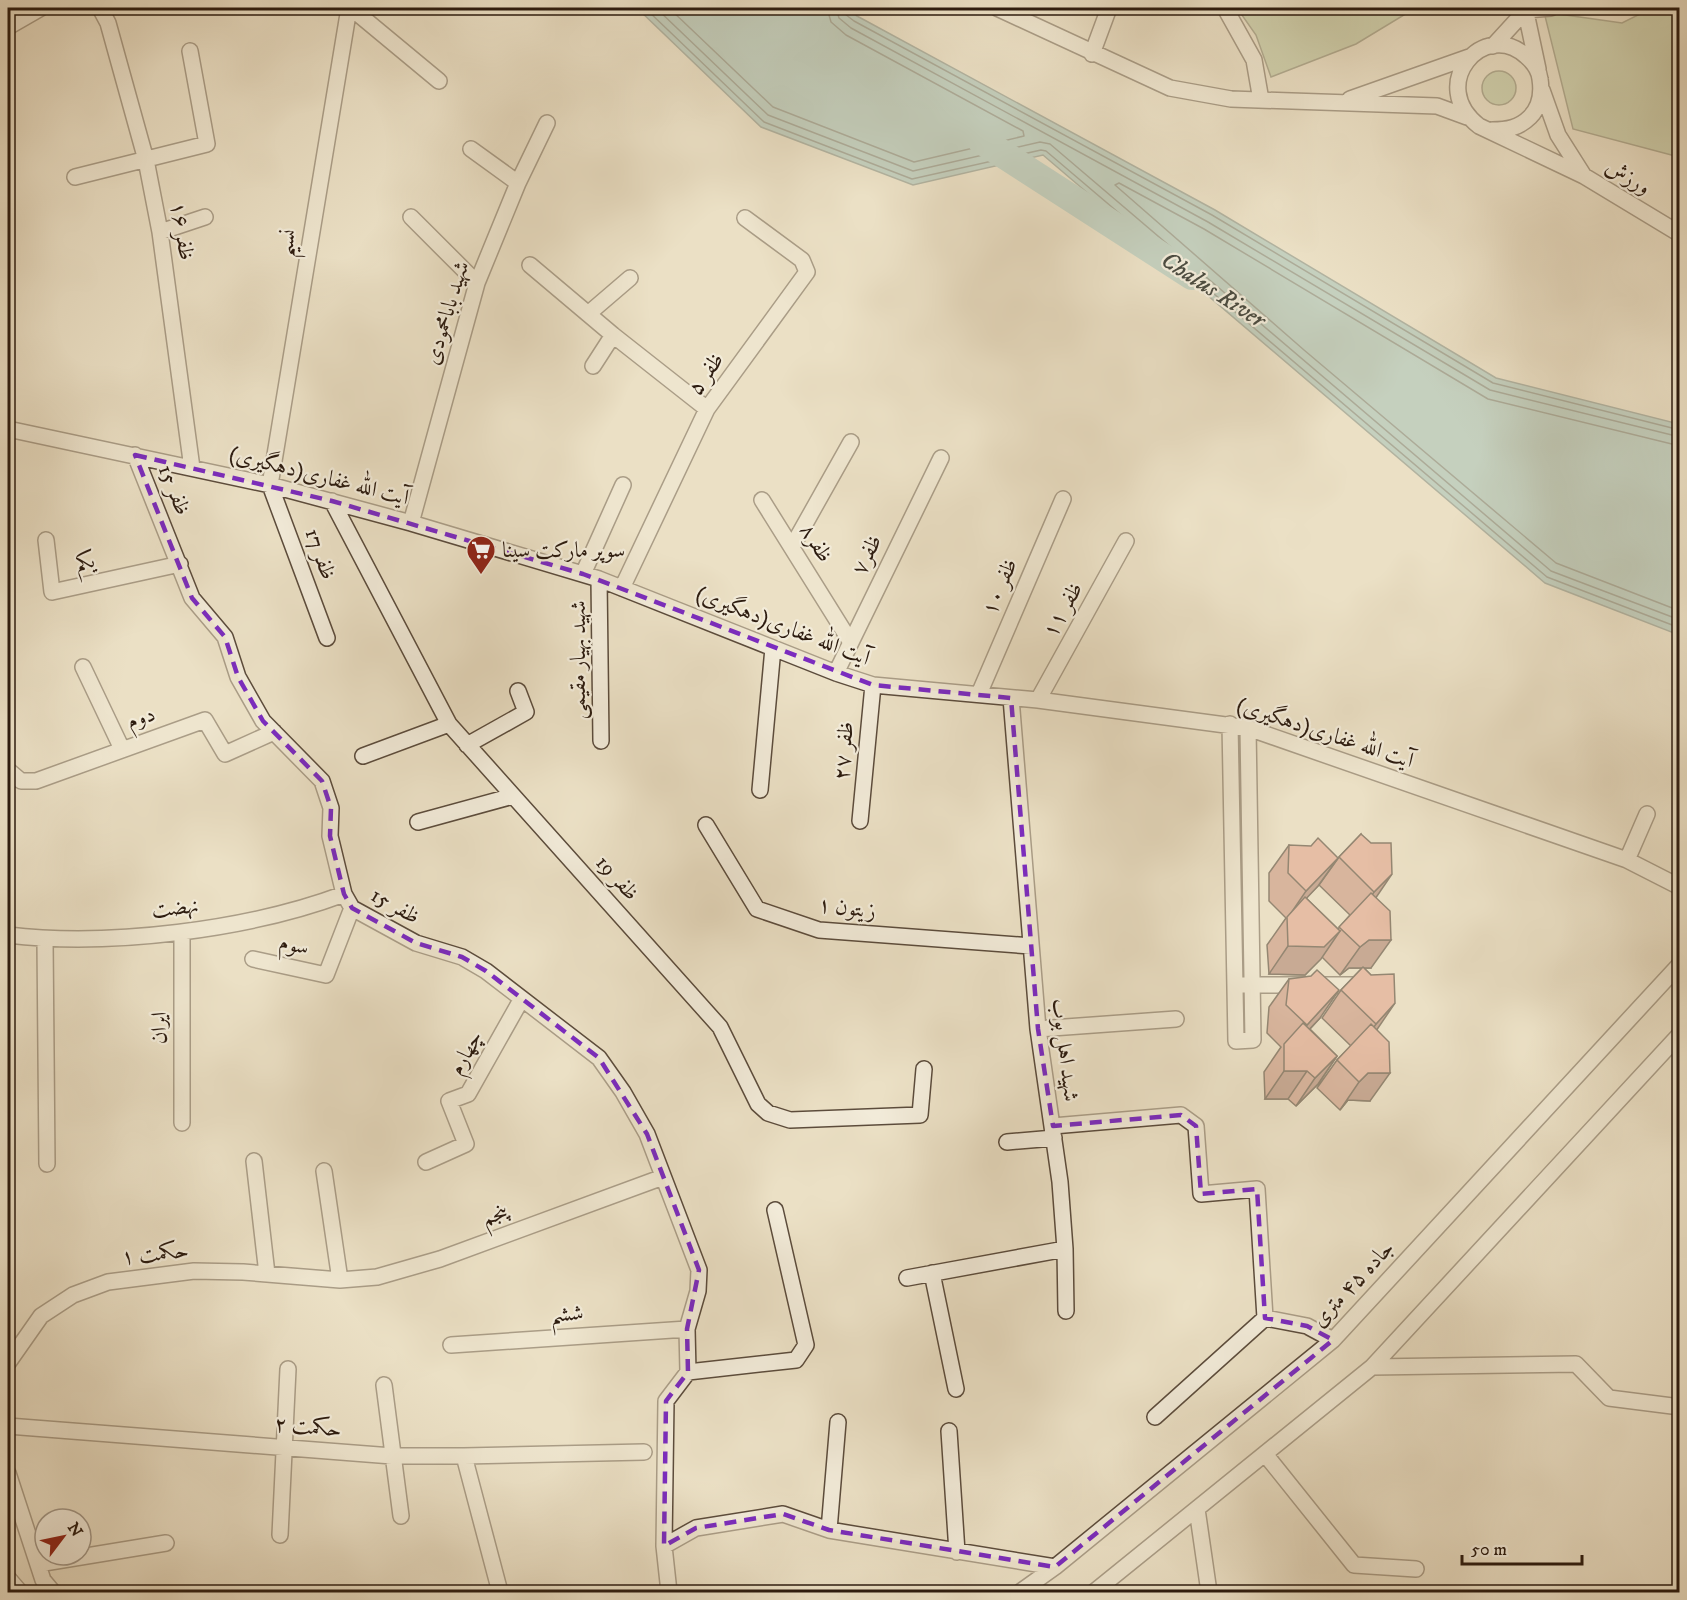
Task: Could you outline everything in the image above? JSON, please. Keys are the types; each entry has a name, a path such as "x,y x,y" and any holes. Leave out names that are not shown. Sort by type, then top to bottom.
{"street":[{"path":"8,27 41,8"},
{"name":"ظفر ۱۶","path":"100,8 108,23 147,160 160,232 192,468"},
{"name":"نسیم","path":"270,485 350,8 439,81"},
{"path":"997,8 1092,54 1170,88 1231,99 1437,106 1467,117 1479,126 1492,130 1507,130 1521,125 1532,116 1539,103 1541,82 1532,62 1521,52 1508,46 1493,46"},
{"path":"1092,54 1109,8"},
{"path":"1225,8 1254,60 1261,100"},
{"path":"1342,102 1470,57 1493,46 1525,9 1551,8"},
{"path":"1525,9 1541,82 1558,135 1584,176"},
{"path":"75,177 207,144 190,51"},
{"path":"1467,117 1456,93 1457,79 1462,67 1470,57"},
{"name":"شهید بابامحمودی","path":"411,523 477,283 518,183 547,123"},
{"name":"ورزش","path":"1492,130 1584,176 1680,234"},
{"path":"471,149 518,183"},
{"path":"160,232 206,217"},
{"path":"411,217 477,283"},
{"name":"ظفر ۵","path":"622,588 707,410 807,272 802,260 745,218"},
{"path":"530,265 588,315 707,410"},
{"path":"588,315 630,278"},
{"path":"593,366 613,335"},
{"name":"آیت الله غفاری(دهگیری)","path":"8,429 270,485 411,523 599,579 836,673 873,685 1038,700 1248,728 1627,860 1680,887"},
{"path":"792,547 851,442"},
{"name":"ظفر 15","path":"135,455 192,598 225,637 238,677 263,721 322,781 331,808 330,836 344,894 352,908 416,943 462,957 486,971 599,1058 623,1092 647,1134 699,1270 698,1291 687,1329 688,1372"},
{"name":"ظفر۷","path":"836,673 940,458"},
{"name":"ظفر 17","path":"270,485 327,638"},
{"path":"583,574 623,485"},
{"name":"ظفر ۱۰","path":"979,694 1063,499"},
{"name":"ظفر۸","path":"762,500 850,641"},
{"name":"ظفر 19","path":"332,501 449,724 720,1027 758,1104 768,1113 790,1120 920,1115 924,1069"},
{"name":"یکم","path":"46,540 52,592 180,564"},
{"name":"ظفر ۱۱","path":"1038,700 1126,541"},
{"name":"شهید بهیار مقیمی","path":"599,579 601,741"},
{"path":"760,790 773,648"},
{"path":"83,667 122,749"},
{"name":"ظفر ۲۷","path":"860,821 873,685"},
{"path":"467,745 526,712 518,691"},
{"name":"شهید اهل بوب","path":"1011,698 1038,1029 1054,1132 1065,1249 1066,1311"},
{"name":"دوم","path":"8,770 21,781 36,780 205,720 225,753 274,732"},
{"path":"363,756 449,724"},
{"path":"1230,724 1236,1041 1253,1040 1248,728"},
{"path":"418,822 513,796"},
{"path":"1627,860 1647,814"},
{"name":"زیتون ۱","path":"706,825 757,909 819,930 1031,946"},
{"name":"نهضت","path":"8,935 45,940 182,932 301,910 344,894"},
{"name":"سوم","path":"253,959 326,975 352,908"},
{"name":"ایران","path":"182,932 182,1123"},
{"path":"45,940 47,1164"},
{"name":"جاده ۴۵ متری","path":"1020,1593 1055,1568 1333,1340 1680,964"},
{"path":"1234,986 1356,985"},
{"name":"چهارم","path":"426,1162 466,1144 449,1101 468,1094 521,1000"},
{"path":"1038,1029 1176,1018"},
{"path":"1094,1593 1372,1367 1680,1034"},
{"path":"1007,1142 1054,1132 1181,1114 1196,1126 1202,1194 1257,1189 1265,1318"},
{"path":"254,1161 267,1274"},
{"path":"324,1171 340,1280"},
{"name":"پنجم","path":"340,1280 377,1277 440,1259 663,1177"},
{"path":"669,1593 664,1546 666,1401 688,1372 796,1360 806,1345 775,1210"},
{"path":"907,1278 1065,1249"},
{"name":"حکمت ۱","path":"8,1363 40,1316 73,1295 108,1282 194,1271 340,1280"},
{"path":"932,1274 956,1389"},
{"path":"1265,1318 1307,1326 1333,1340"},
{"path":"1155,1417 1265,1318"},
{"name":"ششم","path":"451,1345 687,1329"},
{"path":"1372,1367 1576,1364 1609,1398 1680,1407"},
{"path":"280,1535 288,1369"},
{"path":"384,1385 401,1515"},
{"path":"829,1530 838,1422"},
{"name":"حکمت ۲","path":"8,1426 392,1456 644,1452"},
{"path":"949,1431 957,1552"},
{"path":"1265,1454 1354,1565 1416,1569"},
{"path":"464,1456 500,1593"},
{"path":"8,1473 33,1549"},
{"path":"1197,1509 1209,1593"},
{"path":"664,1546 696,1528 783,1514 829,1530 1055,1568"},
{"path":"93,1555 166,1543"},
{"path":"39,1567 43,1580 53,1593"},
{"path":"8,1578 20,1593"}],"highlighted area":[{"path":"135,455 332,501 583,574 873,685 1011,698 1038,1029 1053,1126 1181,1115 1196,1126 1201,1194 1257,1189 1265,1318 1307,1326 1333,1340 1055,1567 829,1530 783,1514 696,1528 664,1546 666,1401 688,1372 687,1329 699,1270 647,1134 599,1058 486,971 462,957 416,943 352,908 344,894 330,836 331,808 322,781 263,721 238,677 225,637 192,598"}],"green space":[{"path":"1237,8 1495,8 1441,14 1412,10 1356,44 1271,77 1256,35"},
{"path":"1652,8 1679,8 1679,157 1573,129 1544,12 1622,23"},
{"path":"1499,71 1511,76 1516,88 1511,100 1499,105 1487,100 1482,88 1487,76"}],"water":[{"path":"637,8 847,8 857,16 1215,210 1496,378 1679,424 1679,635 1545,583 1043,155 913,185 761,127"}],"building":[{"path":"1361,834 1371,843 1391,843 1392,874 1374,892 1339,857"},
{"path":"1318,838 1338,858 1306,891 1288,873 1289,845 1311,846"},
{"path":"1371,893 1390,911 1391,940 1369,940 1360,947 1339,927"},
{"path":"1305,897 1340,931 1324,947 1288,946 1287,917"},
{"path":"1363,967 1371,975 1394,974 1395,1003 1376,1024 1341,990"},
{"path":"1317,970 1339,990 1307,1025 1286,1005 1289,979 1311,976"},
{"path":"1303,1023 1337,1056 1315,1078 1307,1071 1284,1071 1284,1044"},
{"path":"1371,1024 1389,1042 1390,1073 1368,1073 1359,1082 1337,1060"}],"waterway":[{"name":"Chalus River","path":"981,140 1192,276"}],"place":[{"name":"سوپر مارکت سینا","path":"481,576"}]}
